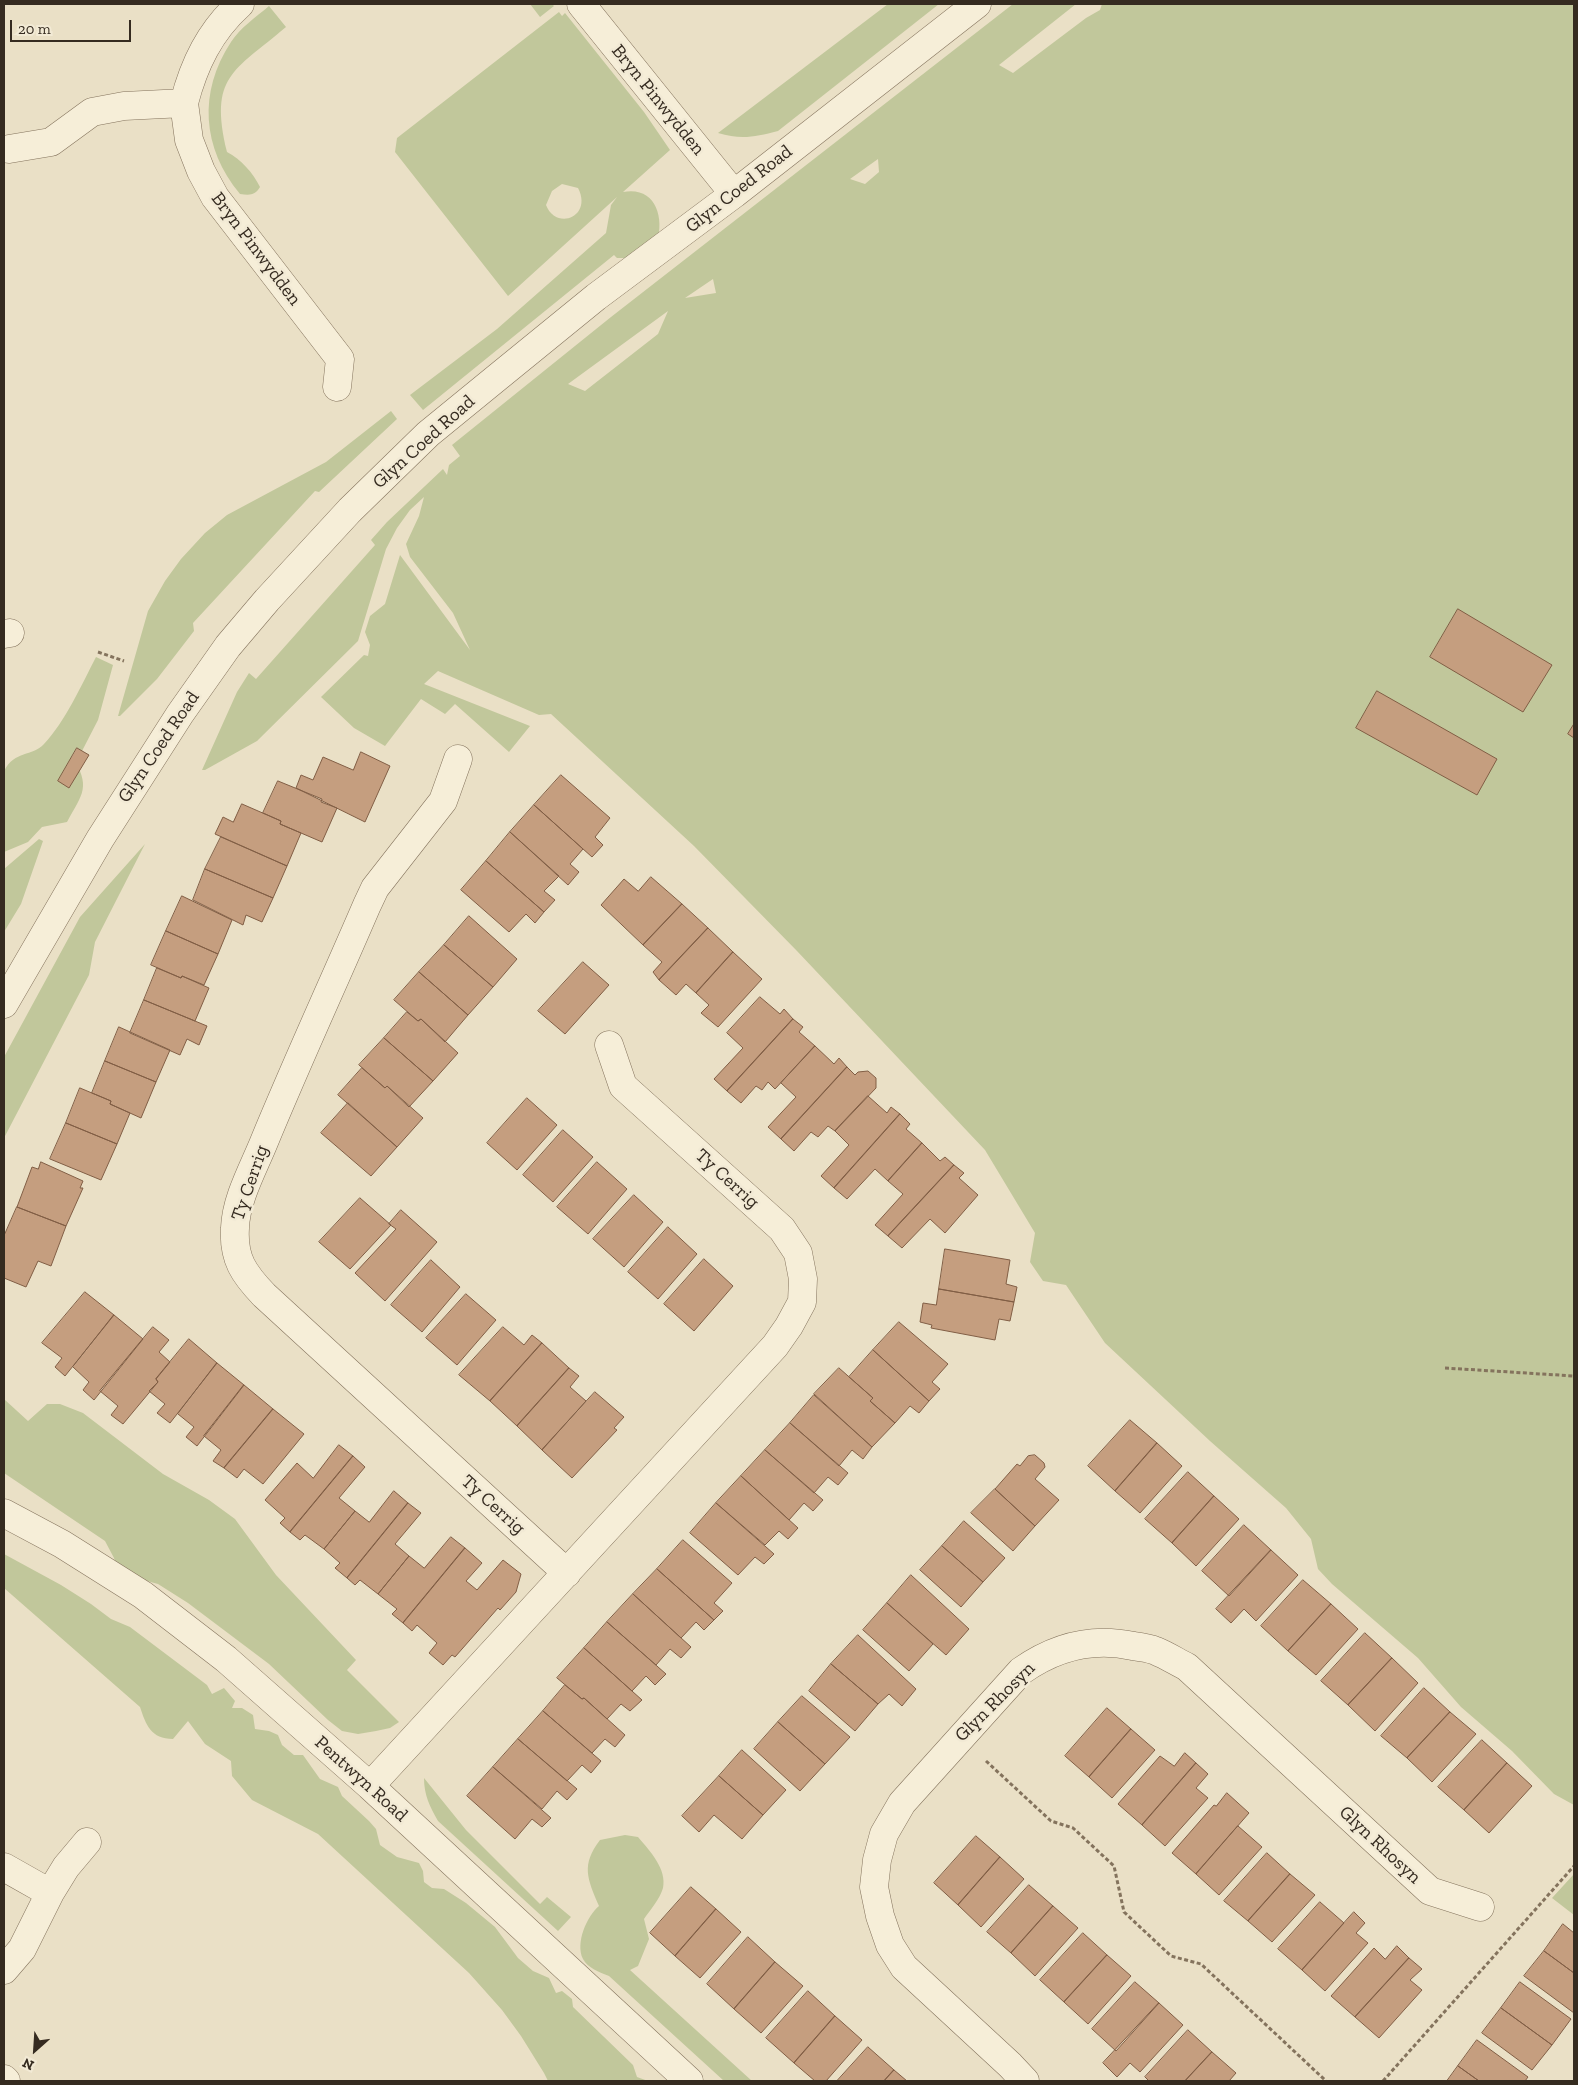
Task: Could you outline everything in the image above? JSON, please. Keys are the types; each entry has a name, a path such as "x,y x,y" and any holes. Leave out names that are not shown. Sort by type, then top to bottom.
{"street":[{"name":"Bryn Pinwydden","path":"240,4 225,18 203,49 190,79 184,103 188,140 210,189 231,219 340,359 337,387"},
{"name":"Bryn Pinwydden","path":"582,4 734,194"},
{"name":"Glyn Coed Road","path":"4,1004 100,838 180,714 228,646 267,600 350,510 428,434 596,297 734,194 977,4"},
{"path":"9,149 51,142 92,112 124,106 184,103"},
{"name":"Ty Cerrig","path":"458,760 443,801 375,888 367,905 239,1205 234,1228 236,1252 246,1277 264,1295 567,1573"},
{"name":"Ty Cerrig","path":"370,1786 775,1346 802,1302 803,1279 798,1253 782,1229 623,1086 609,1045"},
{"name":"Pentwyn Road","path":"4,1512 62,1544 143,1595 226,1659 370,1786 689,2081"},
{"name":"Glyn Rhosyn","path":"1025,2081 904,1967 890,1945 880,1916 874,1887 877,1860 884,1834 902,1803 960,1736 1021,1671 1040,1658 1062,1649 1094,1642 1121,1643 1155,1650 1187,1667 1430,1891 1480,1907"},
{"path":"4,1970 22,1949 50,1893 66,1867 87,1842"},
{"path":"4,1867 50,1893"}],"path":[{"path":"98,652 124,661"},
{"path":"1445,1368 1574,1376"},
{"path":"960,1736 1051,1822 1073,1828 1114,1866 1124,1912 1170,1956 1201,1964 1326,2081"},
{"path":"1383,2081 1574,1866"}],"green space":[{"path":"530,4 552,4 554,6 540,17"},
{"path":"888,4 939,4 778,131 748,137 718,133"},
{"path":"1013,4 1076,4 999,65 1013,73 1086,18 1100,10 1102,4 1574,4 1574,1805 1554,1794 1512,1751 1461,1707 1418,1658 1332,1584 1318,1569 1311,1539 1286,1508 1210,1441 1105,1343 1066,1285 1043,1281 1030,1262 1035,1233 985,1150 797,951 694,846 551,714 539,715 438,671 424,684 530,726 509,752 455,704 445,714 421,699 385,746 354,728 321,697 364,655 368,656 370,645 365,632 370,616 385,604 400,555 470,650 453,613 410,557 406,544 419,516 424,497 410,510 397,528 386,549 358,641 257,741 202,770 237,692 249,673 256,679 375,545 371,540 387,522 443,469 447,475 449,465 460,456 452,445 611,317","holes":["878,159 879,172 865,184 850,179","713,279 716,293 685,298","668,311 658,334 585,391 568,384"]},
{"path":"269,6 286,27 239,66 230,78 224,91 221,107 222,127 227,152 246,167 260,187 249,195 240,194 227,176 218,158 209,120 209,100 213,80 220,61 231,42 244,27"},
{"path":"559,12 562,16 565,13 644,112 670,150 623,192 634,191 643,193 655,205 659,222 657,242 628,258 617,258 614,255 423,410 410,395 497,329 606,233 611,205 617,197 508,296 395,152 397,138","holes":["562,184 578,188 581,207 577,213 564,219 551,213 546,205 552,191"]},
{"path":"391,411 397,419 319,492 315,491 193,623 194,631 157,679 118,716 148,611 165,581 181,559 205,533 227,515 326,462"},
{"path":"96,657 113,665 98,720 82,751 77,748 72,756 83,783 81,797 67,822 42,827 28,842 4,852 4,771 13,760 39,748 52,735 73,702"},
{"path":"39,839 43,841 21,904 4,932 4,869"},
{"path":"145,844 95,942 89,975 4,1138 4,1057 80,917"},
{"path":"4,1399 28,1421 47,1404 60,1404 83,1413 163,1474 209,1500 235,1519 276,1575 356,1660 347,1670 399,1722 390,1728 358,1734 342,1731 269,1664 188,1603 158,1584 118,1573 114,1558 105,1541 4,1473"},
{"path":"4,1554 61,1585 111,1619 130,1627 207,1685 212,1694 224,1688 235,1701 232,1708 242,1708 253,1715 255,1729 269,1731 278,1735 282,1745 294,1755 303,1755 320,1779 338,1787 342,1796 376,1829 380,1845 397,1857 419,1863 423,1871 424,1882 432,1888 444,1889 466,1903 495,1927 518,1958 533,1971 549,1978 556,1993 562,1991 572,1999 573,2007 633,2065 637,2077 648,2081 548,2081 521,2036 502,2010 469,1973 318,1834 252,1800 232,1776 231,1761 205,1744 188,1721 173,1739 159,1737 154,1734 147,1725 140,1707 4,1588"},
{"path":"424,1778 466,1830 540,1904 547,1897 571,1917 558,1931 438,1821 428,1801"},
{"path":"625,1835 638,1837 648,1848 660,1867 664,1881 660,1896 644,1919 649,1939 638,1966 630,1970 752,2081 724,2081 609,1976 591,1967 583,1959 580,1945 581,1938 590,1916 599,1906 589,1879 588,1864 590,1857 600,1840"},
{"path":"1574,1874 1574,1915 1552,1898"}],"building":[{"path":"1458,609 1552,665 1523,712 1430,657"},
{"path":"1377,691 1497,759 1477,795 1356,728"},
{"path":"1574,724 1574,738 1568,734"},
{"path":"77,748 89,755 69,788 58,781"},
{"path":"361,752 390,766 365,822 296,788 301,775 313,780 323,757 353,770"},
{"path":"561,775 610,818 595,837 603,845 592,857 534,805"},
{"path":"278,781 322,799 321,802 337,808 322,842 280,824 281,821 263,813"},
{"path":"242,804 281,821 280,824 301,833 287,866 215,834 223,817 233,822"},
{"path":"534,805 583,849 570,864 579,872 568,885 510,832"},
{"path":"510,832 559,876 544,891 555,900 544,912 486,861"},
{"path":"221,837 287,866 273,898 205,869"},
{"path":"486,861 544,912 535,923 526,914 509,932 461,890"},
{"path":"205,869 273,898 262,922 246,915 243,925 193,900"},
{"path":"651,877 682,904 643,945 601,905 624,879 638,891"},
{"path":"182,896 232,920 218,954 166,931"},
{"path":"682,904 708,928 659,980 653,972 662,962 643,945"},
{"path":"469,916 517,959 493,987 444,945"},
{"path":"708,928 733,952 696,993 686,984 676,995 659,980"},
{"path":"166,931 218,954 204,985 182,976 181,978 151,965"},
{"path":"444,945 493,987 468,1015 419,972"},
{"path":"733,952 762,979 718,1027 701,1013 709,1005 696,993"},
{"path":"583,962 609,985 565,1034 538,1011"},
{"path":"157,968 181,978 182,976 209,988 195,1021 144,1000"},
{"path":"419,972 468,1015 445,1042 421,1019 418,1021 394,1000"},
{"path":"760,997 780,1014 784,1009 793,1019 727,1091 714,1079 743,1048 727,1033"},
{"path":"144,1000 207,1026 199,1045 187,1039 180,1055 130,1033"},
{"path":"407,1012 418,1021 421,1019 458,1053 433,1081 384,1038"},
{"path":"793,1019 803,1027 799,1032 815,1046 775,1089 768,1082 762,1090 756,1086 741,1103 727,1091"},
{"path":"119,1027 170,1050 156,1082 105,1061"},
{"path":"384,1038 433,1081 409,1107 387,1086 385,1088 359,1065"},
{"path":"815,1046 834,1064 839,1058 847,1067 781,1139 768,1127 796,1097 781,1083"},
{"path":"105,1061 156,1082 141,1118 110,1104 111,1101 92,1093"},
{"path":"847,1067 855,1075 858,1072 868,1071 876,1078 876,1088 835,1131 828,1126 818,1137 811,1132 794,1151 781,1139"},
{"path":"362,1068 385,1088 387,1086 423,1118 397,1147 338,1095"},
{"path":"80,1088 111,1101 110,1104 130,1113 117,1144 66,1123"},
{"path":"868,1096 887,1113 891,1107 900,1114 834,1188 821,1176 849,1145 835,1131"},
{"path":"527,1098 557,1125 517,1170 487,1143"},
{"path":"348,1103 397,1147 371,1176 321,1133"},
{"path":"900,1114 910,1124 906,1129 922,1143 888,1181 875,1169 847,1199 834,1188"},
{"path":"66,1123 117,1144 101,1180 50,1159"},
{"path":"563,1130 593,1157 553,1202 523,1175"},
{"path":"922,1143 940,1161 945,1157 954,1165 888,1236 875,1225 903,1194 888,1181"},
{"path":"41,1162 83,1181 80,1188 83,1188 66,1226 17,1207 32,1167 38,1169"},
{"path":"597,1162 627,1189 588,1234 557,1207"},
{"path":"954,1165 964,1173 959,1178 978,1195 945,1233 930,1219 902,1248 888,1236"},
{"path":"634,1195 663,1222 624,1267 593,1239"},
{"path":"360,1198 391,1225 350,1269 319,1242"},
{"path":"17,1207 66,1226 51,1266 38,1261 26,1287 4,1278 4,1236"},
{"path":"401,1210 437,1242 385,1301 355,1273 396,1229 389,1224"},
{"path":"668,1227 697,1254 658,1299 628,1272"},
{"path":"945,1249 1010,1260 1006,1284 1017,1287 1014,1302 939,1289"},
{"path":"704,1259 733,1286 694,1331 664,1304"},
{"path":"431,1260 460,1287 422,1332 391,1305"},
{"path":"939,1289 1014,1302 1010,1321 999,1319 995,1340 931,1328 932,1325 920,1322 923,1303 936,1305"},
{"path":"85,1292 114,1315 65,1376 55,1367 62,1358 42,1343"},
{"path":"466,1294 496,1320 457,1365 426,1338"},
{"path":"114,1315 143,1339 94,1400 83,1390 89,1382 73,1367"},
{"path":"899,1322 948,1364 932,1382 940,1389 929,1401 873,1350"},
{"path":"153,1327 169,1340 159,1352 170,1362 156,1379 158,1382 123,1424 111,1415 118,1406 100,1391"},
{"path":"503,1327 524,1345 532,1335 542,1343 490,1401 459,1375"},
{"path":"189,1339 217,1363 170,1423 157,1413 165,1404 149,1391 158,1382 156,1379"},
{"path":"542,1343 569,1368 517,1426 490,1401"},
{"path":"873,1350 929,1401 919,1413 910,1406 895,1423 870,1401 873,1398 849,1377"},
{"path":"217,1363 244,1385 197,1446 186,1437 194,1427 178,1414"},
{"path":"569,1368 579,1376 570,1387 586,1401 542,1450 517,1426"},
{"path":"839,1368 873,1398 870,1401 895,1423 872,1447 814,1394"},
{"path":"244,1385 273,1409 224,1468 213,1461 221,1450 204,1436"},
{"path":"595,1392 624,1417 614,1428 617,1430 572,1478 542,1450"},
{"path":"814,1395 872,1447 863,1459 852,1450 839,1466 790,1423"},
{"path":"273,1409 304,1434 263,1484 244,1469 237,1478 224,1468"},
{"path":"1130,1420 1157,1443 1115,1491 1088,1466"},
{"path":"790,1423 848,1473 838,1485 828,1477 814,1493 765,1450"},
{"path":"1157,1443 1182,1466 1140,1513 1115,1491"},
{"path":"339,1445 353,1456 290,1532 280,1523 285,1518 265,1500 297,1463 313,1478"},
{"path":"765,1450 823,1500 813,1511 804,1503 789,1520 741,1476"},
{"path":"1035,1455 1044,1463 1045,1467 1035,1479 1059,1500 1035,1526 995,1489 1017,1464 1020,1466 1028,1456"},
{"path":"353,1456 365,1467 339,1498 355,1511 324,1549 305,1535 300,1540 290,1532"},
{"path":"1188,1472 1214,1496 1172,1543 1145,1519"},
{"path":"741,1476 798,1528 788,1539 779,1531 765,1545 716,1503"},
{"path":"995,1489 1035,1526 1013,1551 971,1513"},
{"path":"394,1491 408,1503 347,1578 335,1568 340,1563 324,1549 355,1511 369,1522"},
{"path":"1214,1496 1239,1519 1196,1566 1172,1543"},
{"path":"408,1503 421,1513 395,1544 409,1556 378,1594 360,1580 355,1585 347,1578"},
{"path":"716,1503 774,1554 764,1564 755,1557 738,1575 690,1533"},
{"path":"964,1521 1005,1558 983,1582 942,1546"},
{"path":"1244,1525 1271,1550 1229,1596 1202,1571"},
{"path":"451,1537 465,1548 403,1623 392,1614 397,1609 378,1594 409,1556 424,1568"},
{"path":"683,1540 732,1583 714,1603 723,1611 714,1620 657,1569"},
{"path":"942,1546 983,1582 961,1607 920,1570"},
{"path":"465,1548 482,1563 466,1581 477,1590 503,1560 521,1574 516,1592 500,1610 498,1608 455,1657 452,1655 443,1665 429,1653 437,1643 417,1625 412,1631 403,1623"},
{"path":"1271,1550 1298,1575 1256,1621 1244,1609 1231,1623 1216,1609"},
{"path":"657,1569 714,1620 704,1630 696,1622 681,1638 633,1594"},
{"path":"911,1575 969,1629 946,1655 887,1603"},
{"path":"1303,1580 1331,1604 1288,1651 1261,1626"},
{"path":"633,1594 691,1647 681,1658 670,1649 656,1665 607,1622"},
{"path":"887,1603 933,1644 909,1671 863,1630"},
{"path":"1331,1604 1358,1629 1316,1675 1288,1651"},
{"path":"607,1622 666,1674 655,1685 646,1676 632,1691 584,1648"},
{"path":"1365,1633 1392,1658 1348,1705 1321,1681"},
{"path":"858,1635 916,1689 902,1706 889,1694 878,1704 831,1664"},
{"path":"584,1648 642,1700 630,1711 621,1704 607,1719 584,1698 582,1699 557,1678"},
{"path":"1392,1658 1418,1683 1375,1731 1348,1705"},
{"path":"831,1664 878,1704 855,1731 809,1691"},
{"path":"565,1685 582,1699 584,1698 625,1735 615,1747 605,1739 592,1753 543,1711"},
{"path":"1424,1688 1450,1712 1407,1758 1381,1736"},
{"path":"802,1696 850,1737 825,1764 778,1722"},
{"path":"1107,1708 1131,1729 1089,1777 1065,1756"},
{"path":"543,1711 601,1761 591,1773 582,1765 567,1781 518,1739"},
{"path":"1450,1712 1476,1734 1432,1782 1407,1758"},
{"path":"778,1722 825,1764 800,1791 754,1749"},
{"path":"1131,1729 1155,1750 1112,1798 1089,1777"},
{"path":"518,1739 577,1789 567,1800 557,1791 542,1809 493,1767"},
{"path":"1482,1740 1507,1763 1464,1810 1438,1787"},
{"path":"742,1750 786,1790 763,1815 719,1776"},
{"path":"1185,1753 1196,1763 1142,1825 1118,1804 1160,1756 1174,1766"},
{"path":"1196,1763 1208,1774 1196,1788 1208,1798 1165,1846 1142,1825"},
{"path":"1507,1763 1532,1786 1489,1833 1464,1810"},
{"path":"493,1767 551,1818 542,1827 532,1819 515,1839 467,1796"},
{"path":"719,1776 763,1815 742,1839 714,1815 699,1832 682,1816"},
{"path":"1227,1793 1249,1813 1196,1874 1172,1853"},
{"path":"1238,1826 1262,1847 1219,1895 1196,1874"},
{"path":"976,1836 1000,1857 958,1905 934,1883"},
{"path":"1267,1853 1290,1874 1248,1921 1224,1901"},
{"path":"1000,1857 1024,1879 981,1927 958,1905"},
{"path":"1290,1874 1315,1895 1272,1942 1248,1921"},
{"path":"1029,1885 1053,1906 1011,1953 987,1932"},
{"path":"691,1887 716,1909 675,1956 650,1933"},
{"path":"1320,1902 1344,1923 1302,1970 1278,1949"},
{"path":"1053,1906 1078,1928 1035,1976 1011,1953"},
{"path":"716,1909 741,1932 700,1978 675,1956"},
{"path":"1354,1912 1365,1923 1356,1933 1368,1943 1325,1991 1302,1970"},
{"path":"1563,1924 1574,1933 1574,1973 1544,1951"},
{"path":"1083,1933 1107,1955 1064,2002 1040,1980"},
{"path":"748,1937 775,1962 734,2009 707,1984"},
{"path":"1397,1946 1409,1958 1355,2017 1331,1996 1374,1948 1385,1959"},
{"path":"1544,1951 1574,1973 1574,2013 1524,1976"},
{"path":"1107,1955 1131,1976 1088,2024 1064,2002"},
{"path":"1409,1958 1422,1969 1410,1980 1422,1990 1379,2038 1355,2017"},
{"path":"775,1962 803,1986 761,2033 734,2009"},
{"path":"1135,1982 1159,2003 1116,2051 1092,2029"},
{"path":"1520,1982 1571,2019 1552,2045 1501,2008"},
{"path":"808,1991 835,2016 794,2063 766,2038"},
{"path":"1159,2003 1183,2025 1140,2072 1130,2063 1117,2077 1103,2063"},
{"path":"1501,2008 1552,2045 1532,2070 1482,2033"},
{"path":"835,2016 862,2040 826,2081 815,2081 794,2063"},
{"path":"1188,2030 1212,2052 1185,2081 1149,2081 1145,2077"},
{"path":"1477,2040 1528,2077 1525,2081 1479,2081 1458,2066"},
{"path":"868,2047 894,2070 884,2081 837,2081"},
{"path":"1212,2052 1236,2073 1229,2081 1185,2081"},
{"path":"1458,2066 1479,2081 1447,2081"},
{"path":"894,2070 907,2081 884,2081"}]}
